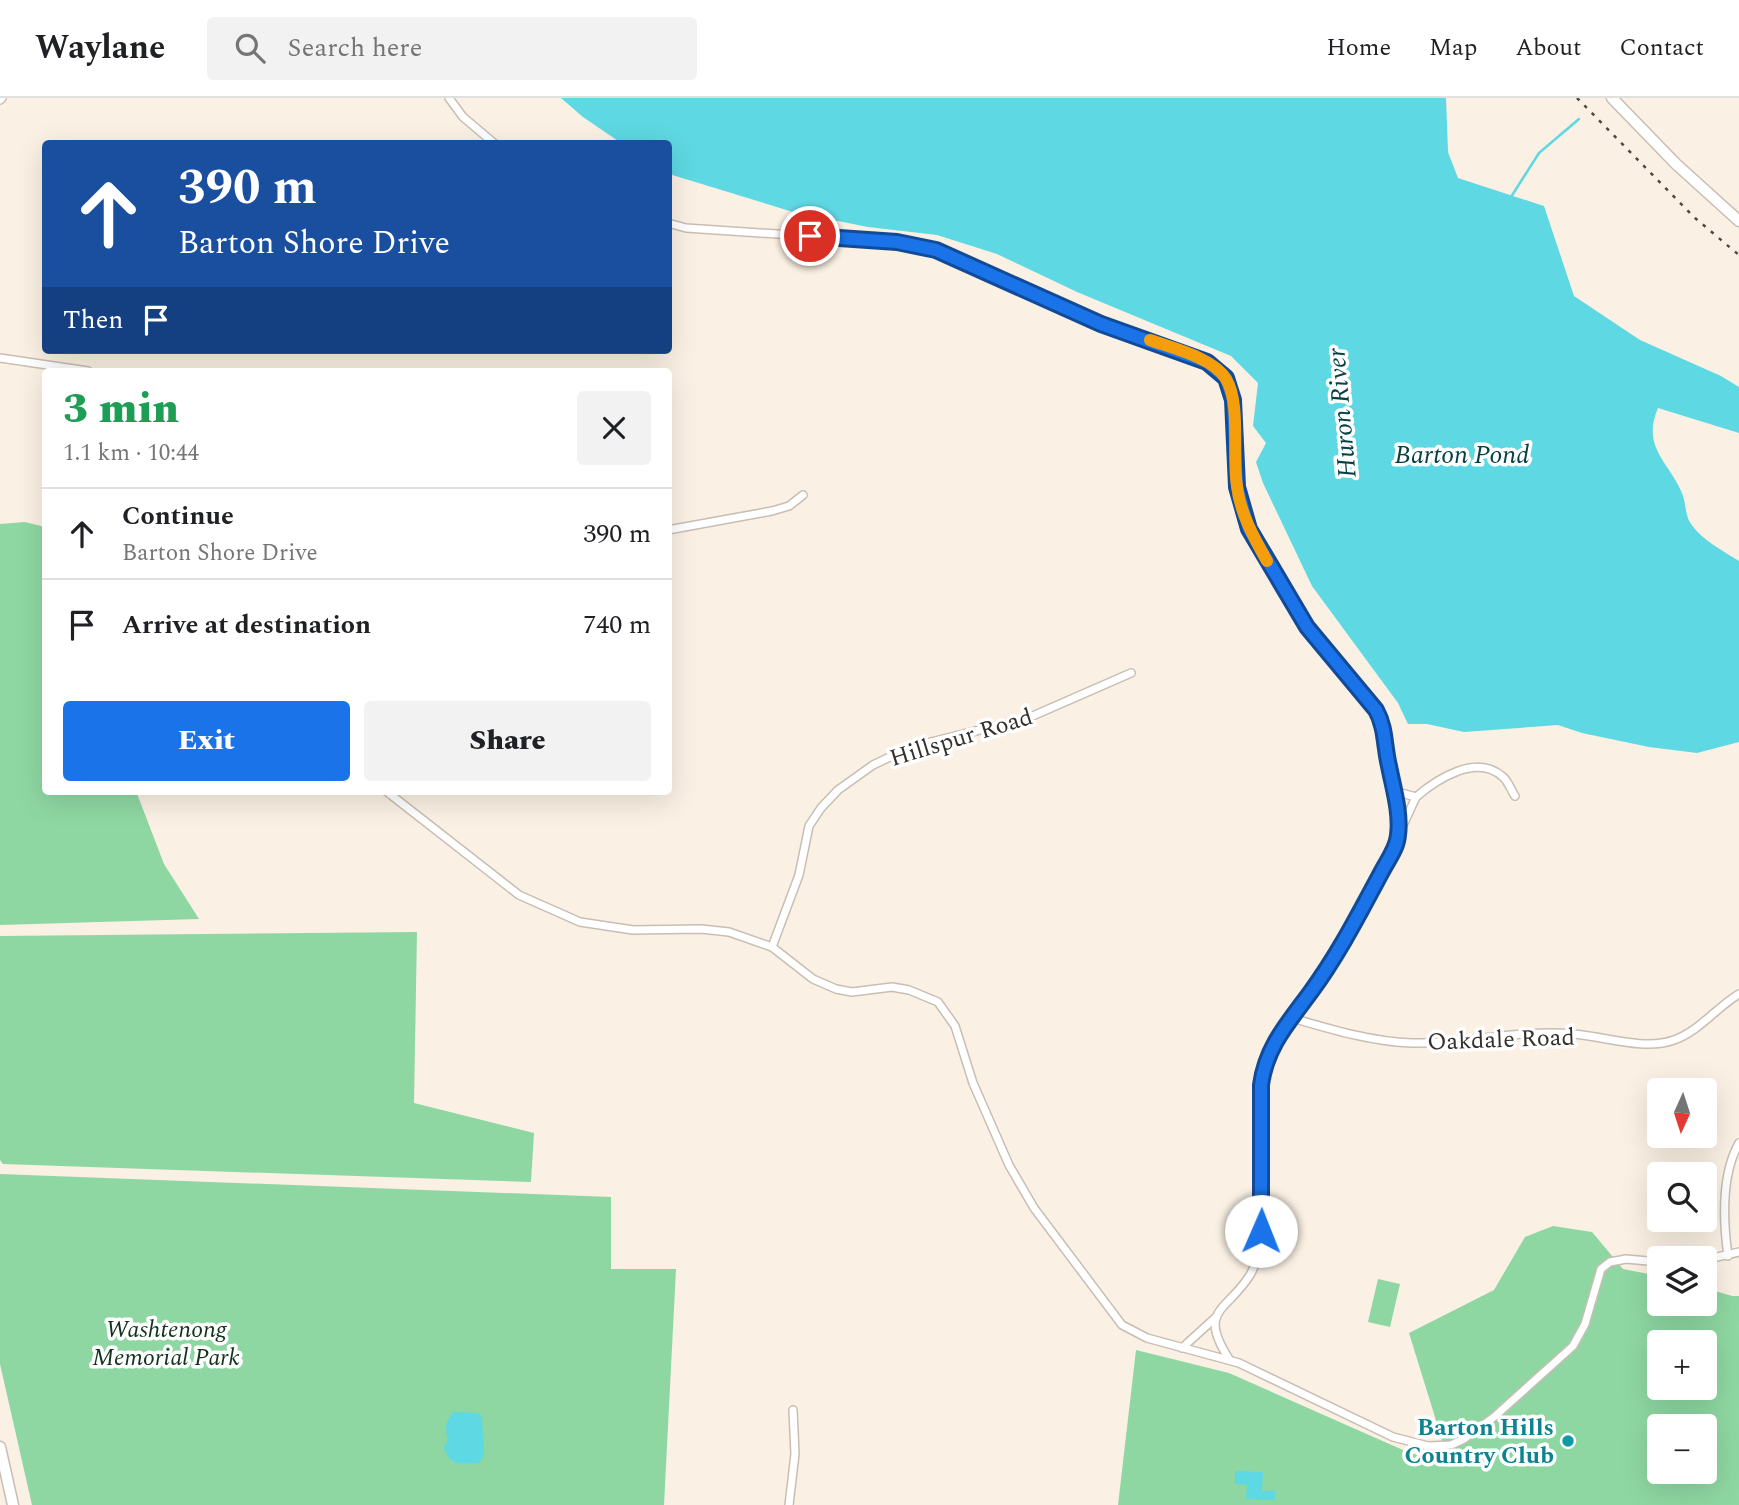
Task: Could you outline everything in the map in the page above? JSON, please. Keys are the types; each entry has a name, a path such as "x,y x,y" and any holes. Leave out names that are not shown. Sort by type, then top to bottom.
{"street":[{"path":"449,98 463,117 490,140"},
{"path":"1612,98 1676,164 1739,221"},
{"path":"672,224 686,228 897,242 936,250 1101,324 1207,362 1226,378 1233,400 1237,487 1249,529 1307,627 1376,710 1383,723 1398,835"},
{"path":"0,358 68,368"},
{"path":"672,529 772,511 789,506 803,495"},
{"name":"Hillspur Road","path":"772,947 799,875 809,826 838,790 873,765 911,747 1028,718 1131,673"},
{"path":"1182,1348 1215,1317 1251,1274 1258,1255 1261,1231 1261,1085 1264,1065 1274,1043 1327,970 1392,853 1416,797 1458,769 1476,767 1496,772 1504,778 1515,796"},
{"path":"1394,791 1416,797"},
{"path":"391,795 519,895 568,917 607,928 729,932 772,947 813,979 836,989 852,992 892,987 909,989 938,1002 955,1026 973,1083 1009,1165 1034,1208 1122,1325 1147,1338 1229,1360 1271,1377 1393,1437 1428,1446 1451,1445 1464,1440 1494,1417 1573,1346 1585,1324 1601,1269 1610,1262 1626,1259 1647,1261"},
{"name":"Oakdale Road","path":"1292,1018 1382,1039 1412,1043 1544,1032 1656,1044 1686,1034 1739,993"},
{"path":"1728,1256 1726,1182 1731,1158 1739,1143"},
{"path":"1717,1258 1739,1252"},
{"path":"1215,1317 1214,1331 1229,1360"},
{"path":"789,1505 795,1454 793,1410"},
{"path":"0,1447 13,1505"}],"green space":[{"path":"25,522 42,526 42,795 138,795 164,864 199,919 0,925 0,524"},
{"path":"417,932 414,1103 534,1133 531,1182 3,1164 0,1160 0,936"},
{"name":"Washtenong Memorial Park","path":"0,1174 611,1197 611,1269 676,1269 664,1505 32,1505 0,1364"},
{"name":"Barton Hills Country Club","path":"1553,1226 1592,1232 1623,1269 1647,1274 1647,1316 1717,1316 1717,1292 1739,1296 1739,1505 1118,1505 1136,1350 1229,1373 1412,1454 1447,1456 1409,1333 1494,1290 1525,1237"},
{"path":"1378,1279 1400,1284 1390,1327 1368,1322"}],"water":[{"name":"Barton Pond","path":"561,98 1446,98 1448,152 1458,178 1544,206 1574,296 1640,340 1721,376 1739,387 1739,433 1658,408 1653,433 1659,454 1682,493 1691,524 1707,540 1739,561 1739,742 1697,753 1649,747 1582,733 1558,725 1464,732 1427,724 1408,724 1398,703 1312,586 1263,483 1256,462 1266,443 1253,426 1258,383 1231,356 1077,292 997,254 937,235 868,227 793,212 672,175 672,140 617,140"},
{"path":"453,1412 476,1413 482,1416 484,1456 479,1463 453,1462 447,1454 444,1448 448,1439 446,1425"},
{"path":"1235,1471 1263,1472 1262,1491 1275,1491 1275,1500 1246,1499 1247,1485 1235,1484"}],"waterway":[{"path":"1511,197 1539,153 1579,119"}],"railway":[{"path":"1577,98 1695,218 1739,255"}],"slow traffic":[{"path":"1150,340 1207,362 1226,378 1233,400 1237,487 1249,529 1267,561"}],"place":[{"name":"Barton Hills Country Club","path":"1568,1441"}],"route":[{"path":"810,236 897,242 936,250 1101,324 1207,362 1226,378 1233,400 1237,487 1249,529 1307,627 1376,710 1383,723 1398,835 1392,853 1349,933 1327,970 1274,1043 1264,1065 1261,1085 1261,1231"}],"water label":[{"name":"Huron River","path":"1341,413"}]}
